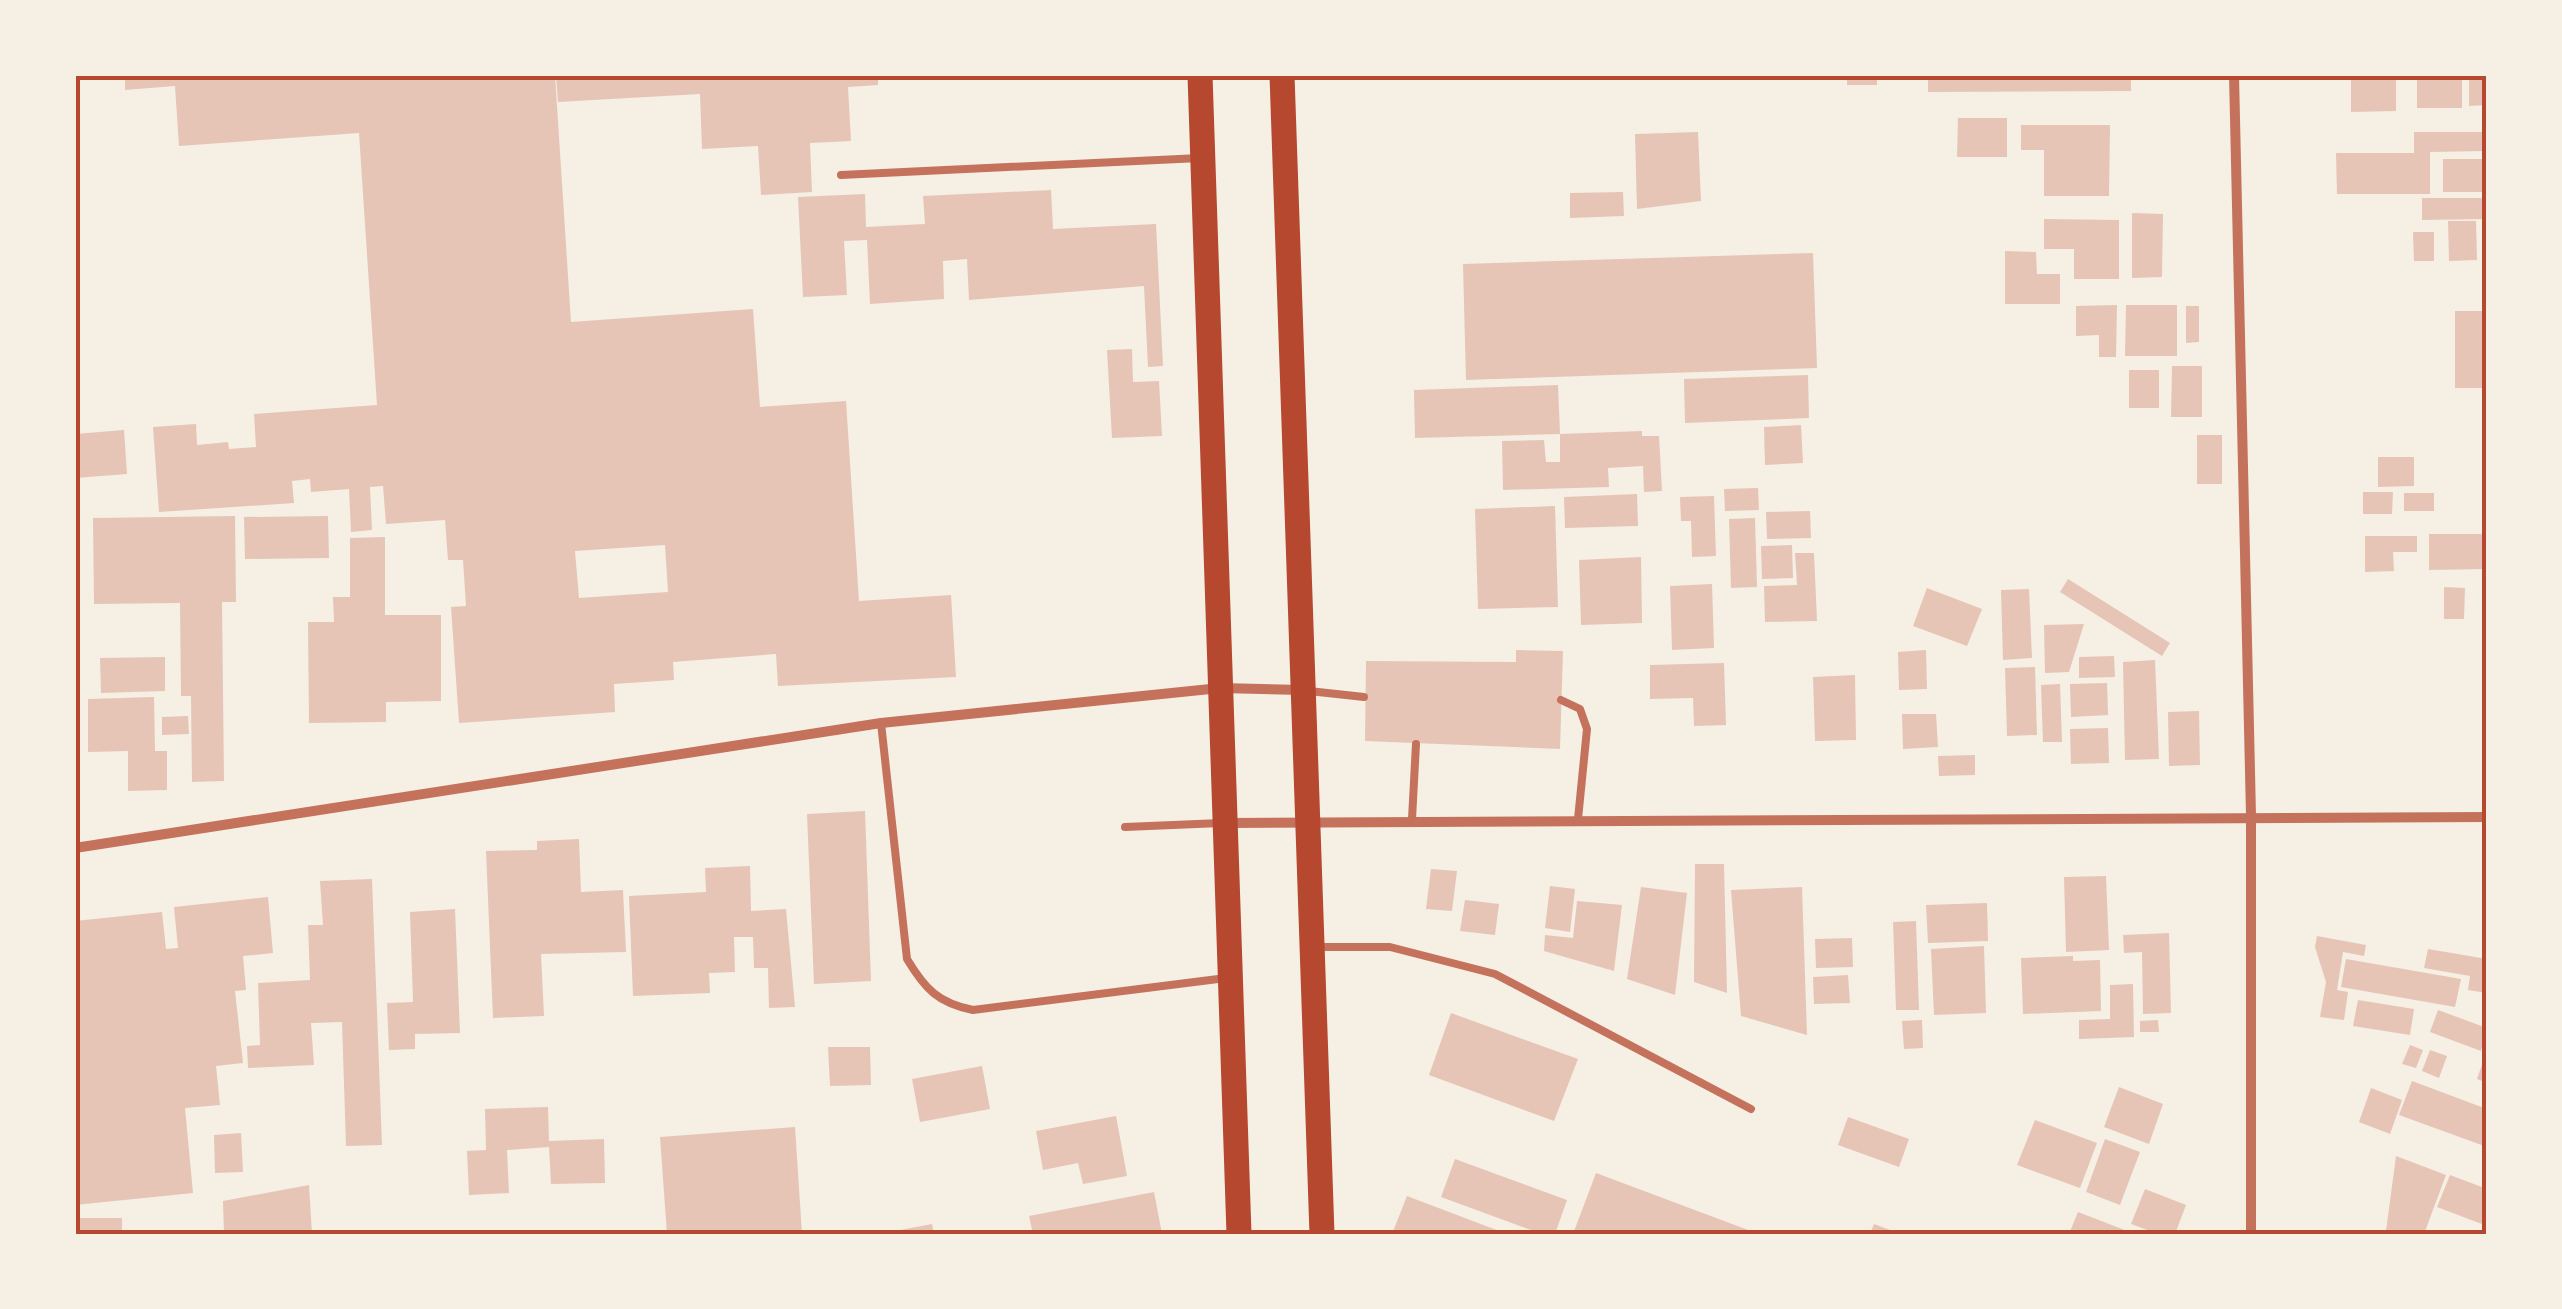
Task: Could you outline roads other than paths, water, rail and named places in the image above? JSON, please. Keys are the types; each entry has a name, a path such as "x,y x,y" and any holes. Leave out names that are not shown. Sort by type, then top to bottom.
{"main road":[{"path":"1200,75 1239,1234"},
{"path":"1282,75 1322,1234"}],"street":[{"path":"2234,75 2251,815 2251,1234"},
{"path":"75,848 881,723 1220,688 1303,690"},
{"path":"1225,823 1412,818 2487,817"}],"lane":[{"path":"841,175 1204,158"},
{"path":"1303,690 1364,696"},
{"path":"1561,700 1580,709 1587,728 1578,820"},
{"path":"881,723 907,960 923,987 945,1004 973,1010 1230,978"},
{"path":"1412,818 1416,744"},
{"path":"1125,827 1225,823"},
{"path":"1312,947 1390,947 1495,974 1751,1109"}]}
